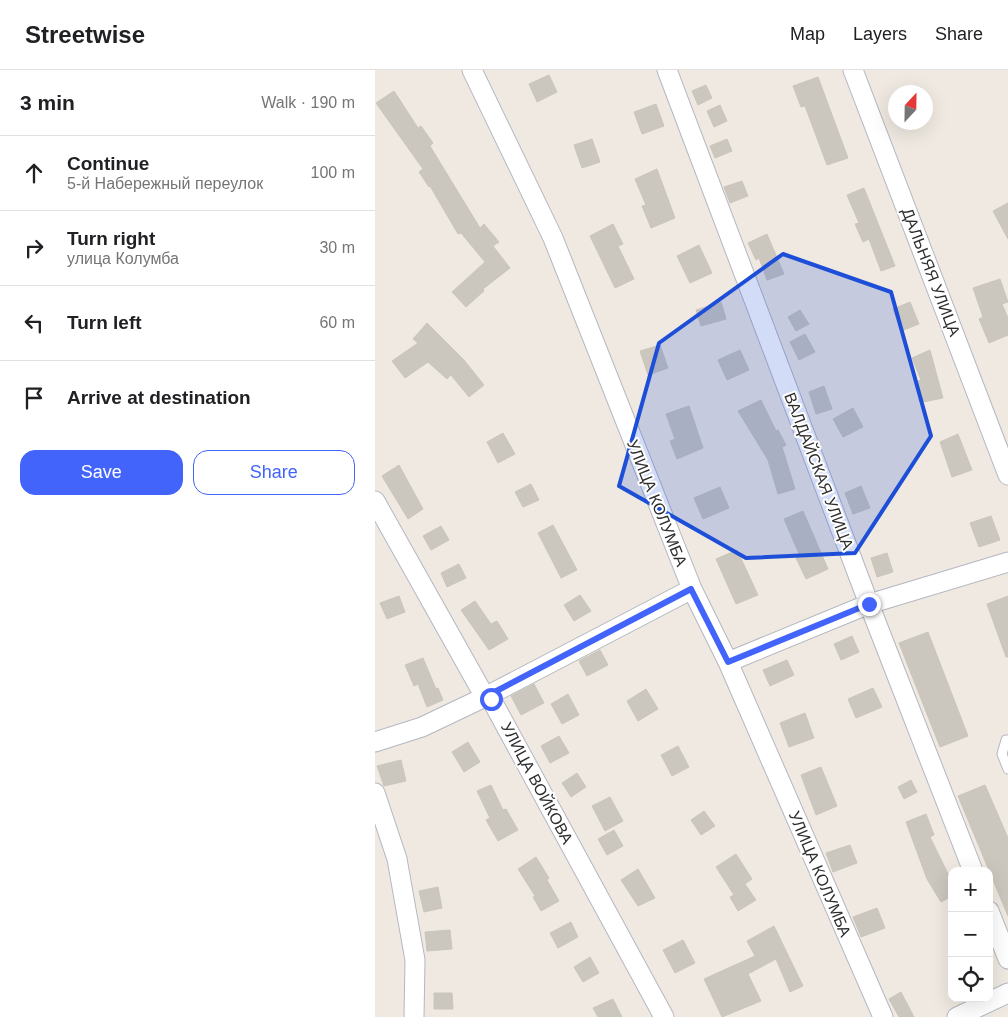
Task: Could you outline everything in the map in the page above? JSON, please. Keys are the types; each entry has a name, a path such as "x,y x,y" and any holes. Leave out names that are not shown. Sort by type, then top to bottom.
{"street":[{"name":"УЛИЦА КОЛУМБА","path":"472,70 553,238 691,589 728,662 883,1017"},
{"name":"ВАЛДАЙСКАЯ УЛИЦА","path":"667,70 869,604 971,867"},
{"name":"ДАЛЬНЯЯ УЛИЦА","path":"853,70 1008,475"},
{"name":"УЛИЦА ВОЙКОВА","path":"375,501 485,697 491,699 664,1017"},
{"path":"728,662 869,604 1008,562"},
{"path":"375,742 422,727 485,697 691,589"},
{"path":"375,793 397,859 415,960 414,1017"},
{"path":"989,912 1006,947"},
{"path":"957,1017 1008,993"}],"lane":[{"path":"1008,740 1006,740 1002,754 1008,769"}],"highlighted area":[{"path":"783,254 891,292 931,436 855,553 746,558 619,486 659,343"}],"building":[{"path":"549,75 557,92 537,102 529,84"},
{"path":"818,77 848,158 827,165 805,106 801,107 793,86"},
{"path":"706,85 712,98 698,105 692,91"},
{"path":"394,91 418,128 421,126 433,143 430,146 480,228 484,224 499,242 493,246 510,268 483,289 484,291 466,307 452,292 485,262 461,233 458,234 430,186 419,172 423,169 376,103"},
{"path":"656,104 664,126 642,134 634,112"},
{"path":"720,105 727,121 714,127 707,111"},
{"path":"592,139 600,162 582,168 574,145"},
{"path":"727,139 732,151 715,158 710,146"},
{"path":"657,169 675,218 651,228 642,206 646,205 635,179"},
{"path":"742,181 748,196 730,203 724,187"},
{"path":"864,188 895,266 881,271 869,239 863,242 855,224 859,223 847,195"},
{"path":"1008,203 1008,239 993,211"},
{"path":"613,224 623,244 618,246 634,279 615,288 590,236"},
{"path":"767,234 784,274 767,280 759,258 756,260 748,243"},
{"path":"699,245 712,273 690,283 677,256"},
{"path":"1000,279 1008,302 1002,304 1008,318 1008,335 989,343 979,319 983,317 973,288"},
{"path":"721,302 726,319 701,326 696,310"},
{"path":"910,302 919,324 901,331 893,309"},
{"path":"800,310 809,324 796,331 788,317"},
{"path":"427,323 464,360 484,385 469,397 451,375 447,379 428,362 405,378 392,361 418,343 413,339"},
{"path":"805,334 815,352 799,360 790,342"},
{"path":"660,345 668,368 648,375 640,351"},
{"path":"740,350 749,370 727,380 718,360"},
{"path":"930,350 943,398 923,402 918,381 921,380 912,358"},
{"path":"824,386 832,409 816,414 809,392"},
{"path":"761,400 776,431 778,430 786,445 782,447 795,489 778,494 768,460 738,411"},
{"path":"689,406 703,448 677,459 670,441 675,439 666,414"},
{"path":"853,408 863,427 843,437 833,419"},
{"path":"503,433 515,454 498,463 487,442"},
{"path":"958,434 972,470 952,477 940,442"},
{"path":"399,465 423,509 408,519 382,476"},
{"path":"531,484 539,500 523,507 515,492"},
{"path":"861,486 870,508 853,514 845,493"},
{"path":"720,487 729,508 703,519 694,498"},
{"path":"803,511 828,569 806,579 796,558 800,556 784,519"},
{"path":"991,516 1000,540 979,547 970,523"},
{"path":"553,525 577,570 561,578 538,533"},
{"path":"441,526 449,540 431,550 423,536"},
{"path":"737,550 758,595 736,604 716,559"},
{"path":"887,553 893,572 877,577 871,558"},
{"path":"459,564 466,578 447,587 441,573"},
{"path":"580,595 591,611 574,621 564,605"},
{"path":"399,596 405,612 387,619 380,603"},
{"path":"1008,596 1008,657 1006,657 987,604"},
{"path":"475,601 491,624 497,621 508,639 489,650 461,610"},
{"path":"928,632 968,736 940,747 899,643"},
{"path":"852,636 859,652 841,660 834,644"},
{"path":"600,650 608,665 587,676 579,661"},
{"path":"423,658 436,689 438,688 443,700 427,707 418,684 414,686 405,665"},
{"path":"787,660 794,675 770,686 763,670"},
{"path":"534,684 544,703 521,715 511,696"},
{"path":"873,688 882,707 856,718 848,699"},
{"path":"646,689 658,709 638,721 627,701"},
{"path":"568,694 579,715 562,724 551,704"},
{"path":"805,713 814,738 789,747 780,723"},
{"path":"559,736 569,753 550,763 541,746"},
{"path":"468,742 480,762 464,772 452,752"},
{"path":"678,746 689,767 672,776 661,755"},
{"path":"401,760 406,781 384,786 377,766"},
{"path":"821,767 837,806 816,815 801,775"},
{"path":"577,773 586,787 571,797 562,783"},
{"path":"911,780 917,792 904,799 898,787"},
{"path":"491,785 503,810 506,809 518,830 498,841 486,820 490,818 477,791"},
{"path":"985,785 1008,838 1008,916 993,880 993,867 988,867 958,796"},
{"path":"610,797 623,821 605,831 592,806"},
{"path":"704,811 715,826 701,835 691,820"},
{"path":"926,814 934,835 930,837 948,874 948,898 941,902 927,879 906,822"},
{"path":"614,830 623,846 607,855 598,839"},
{"path":"850,845 857,863 833,872 826,853"},
{"path":"736,854 752,879 745,884 756,900 738,911 730,897 734,895 716,867"},
{"path":"536,857 549,878 547,880 559,901 541,911 533,897 535,896 518,869"},
{"path":"638,869 655,898 638,906 621,880"},
{"path":"438,887 442,908 424,912 419,891"},
{"path":"877,908 885,928 861,937 853,917"},
{"path":"571,922 578,937 558,948 550,933"},
{"path":"774,926 803,986 790,992 776,959 748,974 761,1001 722,1017 704,979 755,956 747,941"},
{"path":"450,930 452,949 427,951 425,932"},
{"path":"683,940 695,963 675,973 663,950"},
{"path":"590,957 599,973 583,982 574,967"},
{"path":"901,992 914,1017 899,1017 889,999"},
{"path":"434,993 452,993 453,1009 434,1009"},
{"path":"613,999 622,1017 598,1017 593,1008"}],"route":[{"path":"491,699 485,697 691,589 728,662 869,604"}]}
